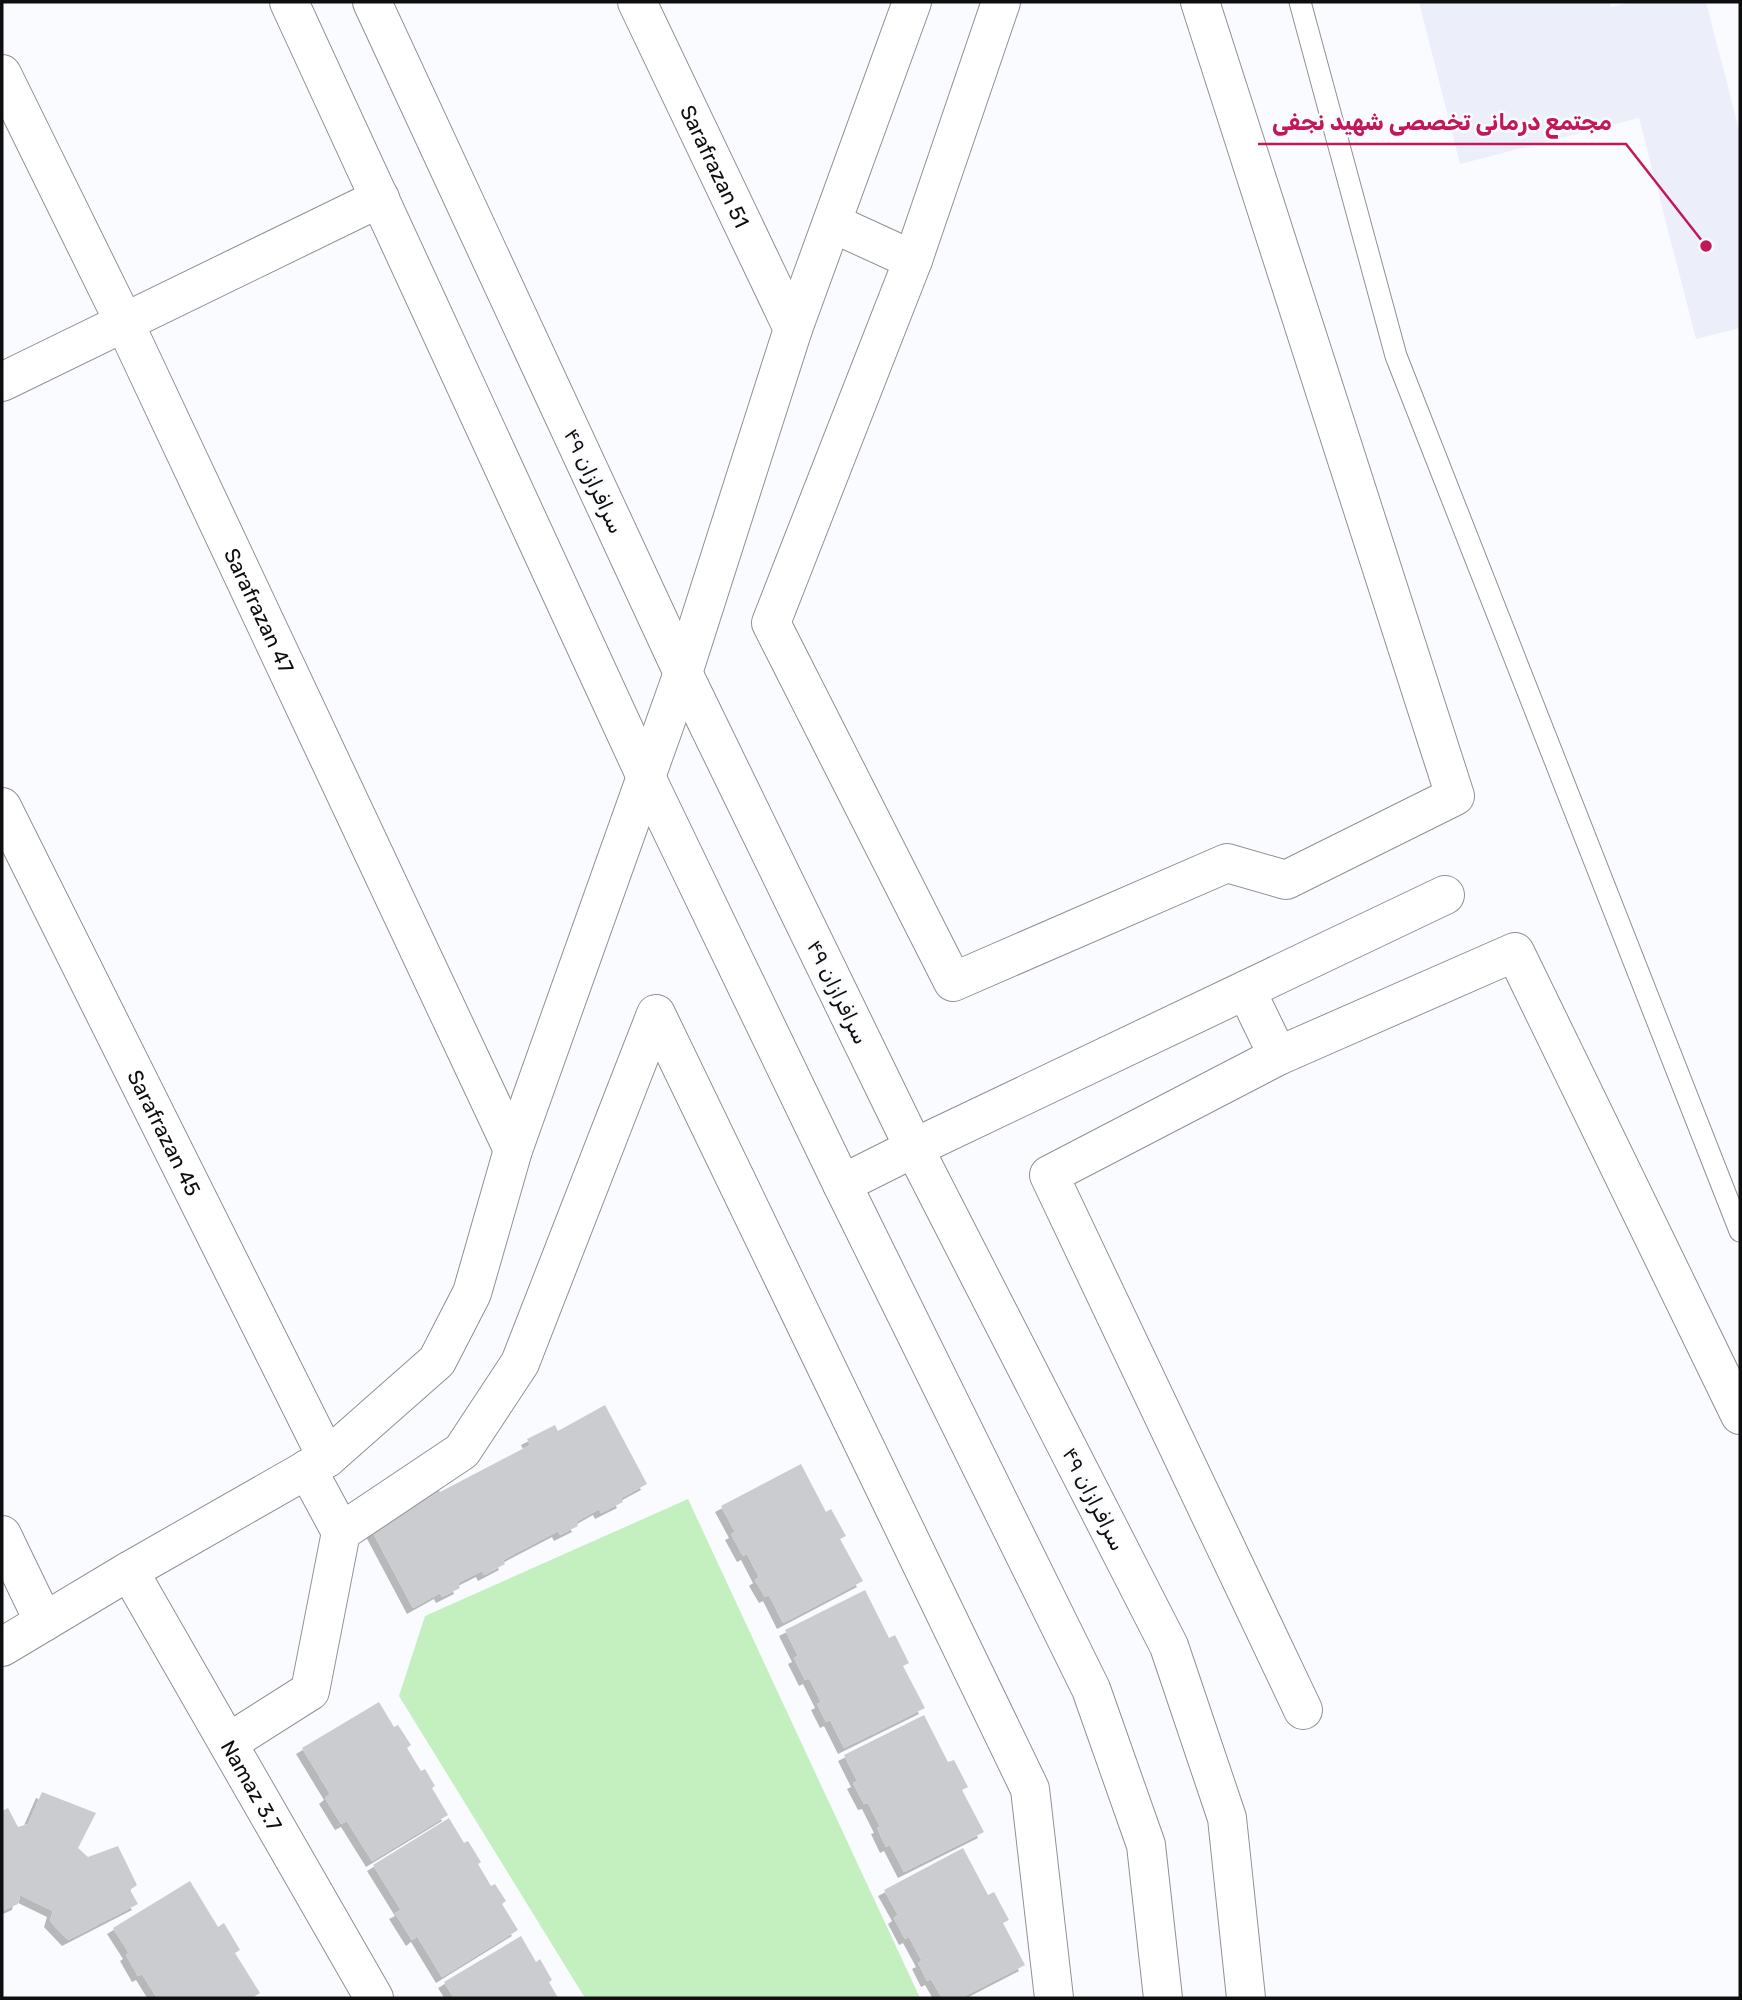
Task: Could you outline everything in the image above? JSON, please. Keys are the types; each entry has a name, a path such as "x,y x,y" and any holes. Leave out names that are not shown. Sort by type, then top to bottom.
{"street":[{"path":"289,2 646,777 842,1184 1091,1689 1146,1844 1163,1998"},
{"name":"سرافرازان ۴۹","path":"372,2 683,673 914,1148 1169,1646 1227,1818 1246,1998"},
{"name":"Sarafrazan 51","path":"637,2 793,329"},
{"path":"2,1647 317,1464 437,1361 472,1293 513,1150 683,673 793,329 912,2"},
{"path":"1001,2 913,260 771,623 953,982 1227,863 1286,880 1455,796 1200,2"},
{"name":"Sarafrazan 47","path":"2,74 124,323 513,1150"},
{"path":"2,382 380,198"},
{"path":"832,223 913,260"},
{"name":"Sarafrazan 45","path":"2,807 317,1464 341,1532"},
{"path":"842,1184 1445,895"},
{"path":"1303,1710 1049,1175 1278,1056 1515,952 1740,1415"},
{"path":"1246,990 1278,1056"},
{"path":"228,1743 310,1691 341,1532 462,1451 520,1363 656,1014 1030,1789 1054,1998"},
{"path":"2,1535 44,1622"},
{"name":"Namaz 3.7","path":"129,1571 374,1998"}],"lane":[{"path":"1300,2 1396,356 1740,1231"}],"shaded area":[{"path":"1419,2 1609,2 1611,7 1632,2 1706,2 1740,133 1740,328 1696,339 1639,118 1460,164"}],"green space":[{"path":"688,1499 920,1998 585,1998 399,1696 425,1616"}],"building":[{"path":"605,1405 647,1484 621,1498 623,1502 601,1513 599,1509 576,1522 578,1526 560,1535 558,1531 503,1560 505,1564 484,1575 482,1571 458,1583 460,1588 442,1597 440,1593 413,1608 371,1529 437,1487 440,1492 530,1445 527,1439 555,1425 558,1431"},
{"path":"801,1464 826,1512 831,1509 846,1536 840,1539 863,1581 783,1623 769,1595 765,1597 755,1580 759,1577 747,1554 743,1556 731,1534 735,1532 721,1506"},
{"path":"865,1590 889,1638 895,1635 909,1663 903,1666 925,1708 844,1748 830,1720 826,1722 817,1704 821,1702 809,1678 805,1680 794,1658 798,1656 785,1630"},
{"path":"379,1702 394,1727 398,1725 411,1745 407,1748 421,1771 425,1769 435,1786 432,1788 448,1815 372,1861 347,1821 341,1824 325,1798 330,1794 302,1748"},
{"path":"924,1715 948,1762 954,1760 968,1787 962,1790 984,1832 904,1872 890,1845 886,1847 868,1803 864,1804 853,1783 857,1781 844,1755"},
{"path":"42,1792 96,1813 78,1848 88,1857 118,1846 137,1885 130,1890 138,1904 68,1940 50,1921 53,1911 20,1895 18,1904 2,1911 2,1811 8,1808 18,1827 28,1824"},
{"path":"449,1818 464,1843 468,1841 481,1862 478,1864 491,1886 495,1884 506,1901 502,1904 518,1930 442,1977 417,1936 412,1940 395,1913 401,1910 373,1865"},
{"path":"963,1848 988,1895 994,1892 1009,1920 1003,1923 1025,1965 961,1998 942,1998 931,1979 927,1981 918,1963 922,1961 909,1937 905,1939 894,1918 898,1915 884,1890"},
{"path":"190,1881 218,1927 224,1923 240,1950 235,1953 260,1993 252,1998 157,1998 142,1974 138,1976 126,1955 129,1953 113,1928"},
{"path":"521,1936 536,1962 540,1959 558,1998 454,1998 444,1982"}],"place":[{"name":"مجتمع درمانی تخصصی شهید نجفی","path":"1706,246"}]}
